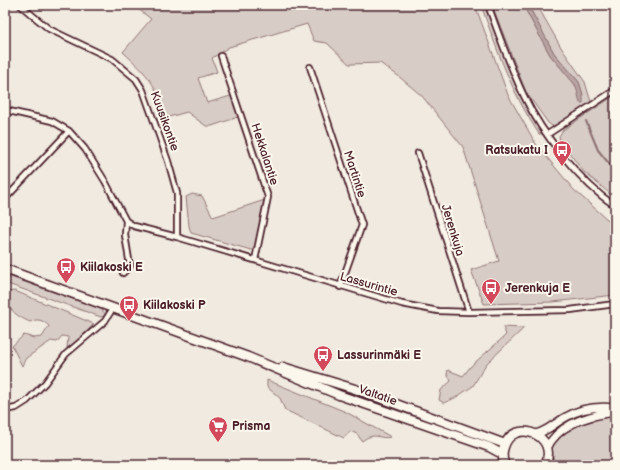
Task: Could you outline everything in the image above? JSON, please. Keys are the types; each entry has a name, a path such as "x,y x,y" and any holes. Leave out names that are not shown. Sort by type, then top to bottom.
{"highway":[{"name":"Valtatie","path":"5,269 248,356 356,389 505,444"},
{"name":"Valtatie","path":"248,356 339,395 482,445 502,454"},
{"path":"505,465 502,454 505,444 513,435 520,432 536,434 542,439 547,448 546,462 553,465"}],"main road":[{"path":"536,434 547,430 565,417 582,410 595,407 615,408"},
{"path":"547,448 553,438 576,421 590,416 615,412"}],"street":[{"name":"Kuusikontie","path":"20,5 49,30 112,59 136,79 143,90 168,161 177,193 176,236"},
{"path":"488,5 524,97 548,134 569,162 592,186 615,206"},
{"name":"Hekkalantie","path":"221,56 268,197 255,260"},
{"name":"Martintie","path":"310,67 362,225 340,287"},
{"path":"548,134 615,90"},
{"path":"5,110 47,119 61,125 69,131 85,149 99,170 126,221 125,235 130,266 123,273"},
{"path":"5,199 69,131"},
{"name":"Jerenkuja","path":"418,153 468,312"},
{"name":"Lassurintie","path":"126,221 134,226 176,236 340,287 414,307 438,311 468,312 570,310 615,304"},
{"path":"5,410 16,408 27,401 45,383 66,354 104,321 113,308"}],"shaded area":[{"path":"133,5 475,5 508,95 536,144 574,190 615,226 615,295 553,302 484,304 471,270 499,261 463,147 422,96 397,75 380,63 349,64 327,43 314,41 307,24 229,47 212,58 217,72 198,78 207,103 234,95 238,108 238,117 212,126 206,126 187,112 165,118 155,88 145,74 123,52 151,19"},
{"path":"481,5 485,5 516,87 542,134 539,134 529,119 513,87 499,55"},
{"path":"492,5 523,5 550,55 574,83 577,90 583,95 579,82 554,53 528,5 537,5 562,49 585,82 591,102 558,124 552,126 548,123 526,92"},
{"path":"523,5 528,5 554,53 579,82 583,95 583,103 580,103 576,86 550,55"},
{"path":"615,95 615,198 584,172 560,141 559,136 563,130"},
{"path":"192,194 202,196 213,217 268,199 256,248 251,250 191,233 186,197"},
{"path":"5,275 101,309 106,315 101,317 5,283"},
{"path":"15,291 94,324 74,344 67,348 68,337 62,336 57,342 51,341 26,358 22,366 12,346 24,335 34,338 42,337 49,326 40,320 30,322 12,311 7,303 6,292"},
{"path":"503,327 524,328 486,364 473,386 455,398 444,403 439,400 441,390 451,381 447,374 448,370 463,376 471,366 506,335"},
{"path":"267,380 346,412 391,437 387,438 374,436 366,438 362,441 357,434 350,431 344,438 285,410 280,398 267,387"},
{"path":"615,416 615,465 558,465 552,455 553,445 559,437 581,424"}],"waterway":[{"path":"586,121 598,150 615,171"}],"place":[{"name":"Ratsukatu I","path":"562,167"},
{"name":"Kiilakoski E","path":"66,284"},
{"name":"Jerenkuja E","path":"491,305"},
{"name":"Kiilakoski P","path":"129,322"},
{"name":"Lassurinmäki E","path":"323,372"},
{"name":"Prisma","path":"218,443"}]}
